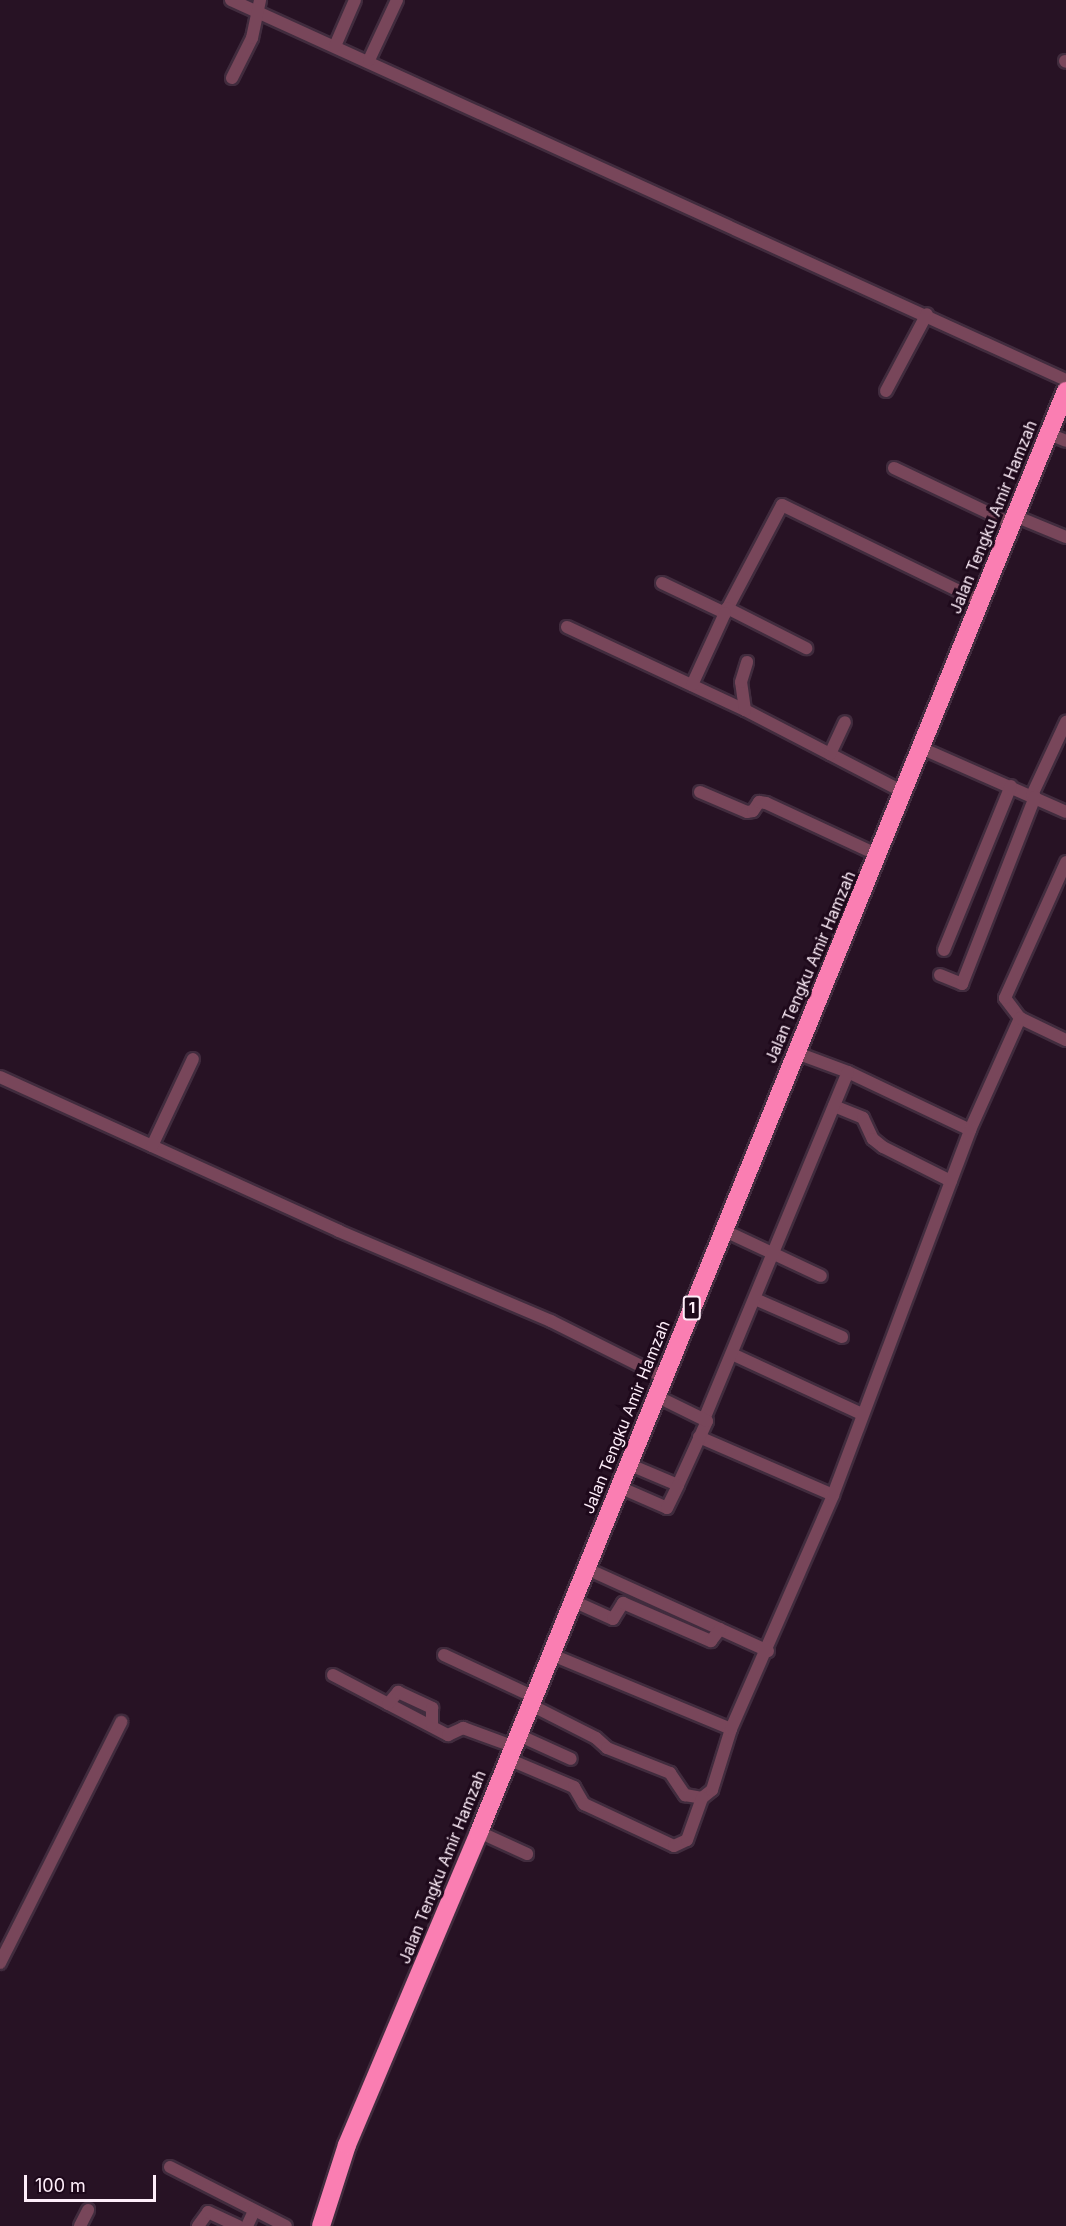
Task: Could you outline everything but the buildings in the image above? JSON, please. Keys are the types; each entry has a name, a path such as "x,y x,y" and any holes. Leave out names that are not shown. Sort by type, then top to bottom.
{"highway":[{"name":"Jalan Tengku Amir Hamzah","path":"321,2226 347,2145 479,1832 794,1052 820,1000 1066,391"}],"street":[{"path":"231,0 258,6 335,46 927,314 1066,380"},
{"path":"335,46 355,0"},
{"path":"369,60 397,0"},
{"path":"232,78 252,38 258,6"},
{"path":"886,391 927,314"},
{"path":"1049,434 1066,441"},
{"path":"894,468 1013,520 1066,537"},
{"path":"692,685 726,611 782,505 980,601"},
{"path":"662,583 806,648"},
{"path":"567,627 745,710 903,792"},
{"path":"745,710 741,675 747,662"},
{"path":"830,754 845,722"},
{"path":"940,975 963,984 1033,796 1066,722"},
{"path":"921,748 1066,812"},
{"path":"944,950 1011,786"},
{"path":"700,792 747,812 753,811 759,802 766,803 878,855"},
{"path":"1066,862 1005,998 1020,1018 1066,1040"},
{"path":"512,1746 574,1787 584,1804 674,1846 687,1840 702,1798 712,1790 731,1728 768,1651 833,1495 970,1130 1020,1018"},
{"path":"794,1052 848,1072 970,1130"},
{"path":"152,1146 193,1059"},
{"path":"619,1487 667,1508 699,1437 705,1417 848,1072"},
{"path":"0,1077 551,1321 663,1377"},
{"path":"834,1106 862,1118 873,1138 883,1147 951,1180"},
{"path":"723,1230 821,1276"},
{"path":"755,1299 842,1337"},
{"path":"732,1354 862,1414"},
{"path":"656,1396 705,1417"},
{"path":"699,1437 833,1495"},
{"path":"628,1464 678,1485"},
{"path":"585,1568 768,1651"},
{"path":"572,1600 613,1619 623,1603 711,1641 720,1629"},
{"path":"550,1654 731,1728"},
{"path":"444,1655 531,1700 596,1738 607,1748 670,1773 685,1795 702,1798"},
{"path":"333,1675 448,1735 463,1728 512,1746 571,1759"},
{"path":"0,1963 121,1722"},
{"path":"479,1832 527,1854"},
{"path":"170,2167 286,2226"},
{"path":"80,2226 88,2210"},
{"path":"247,2226 254,2211"},
{"path":"198,2226 208,2212 238,2226"}]}
